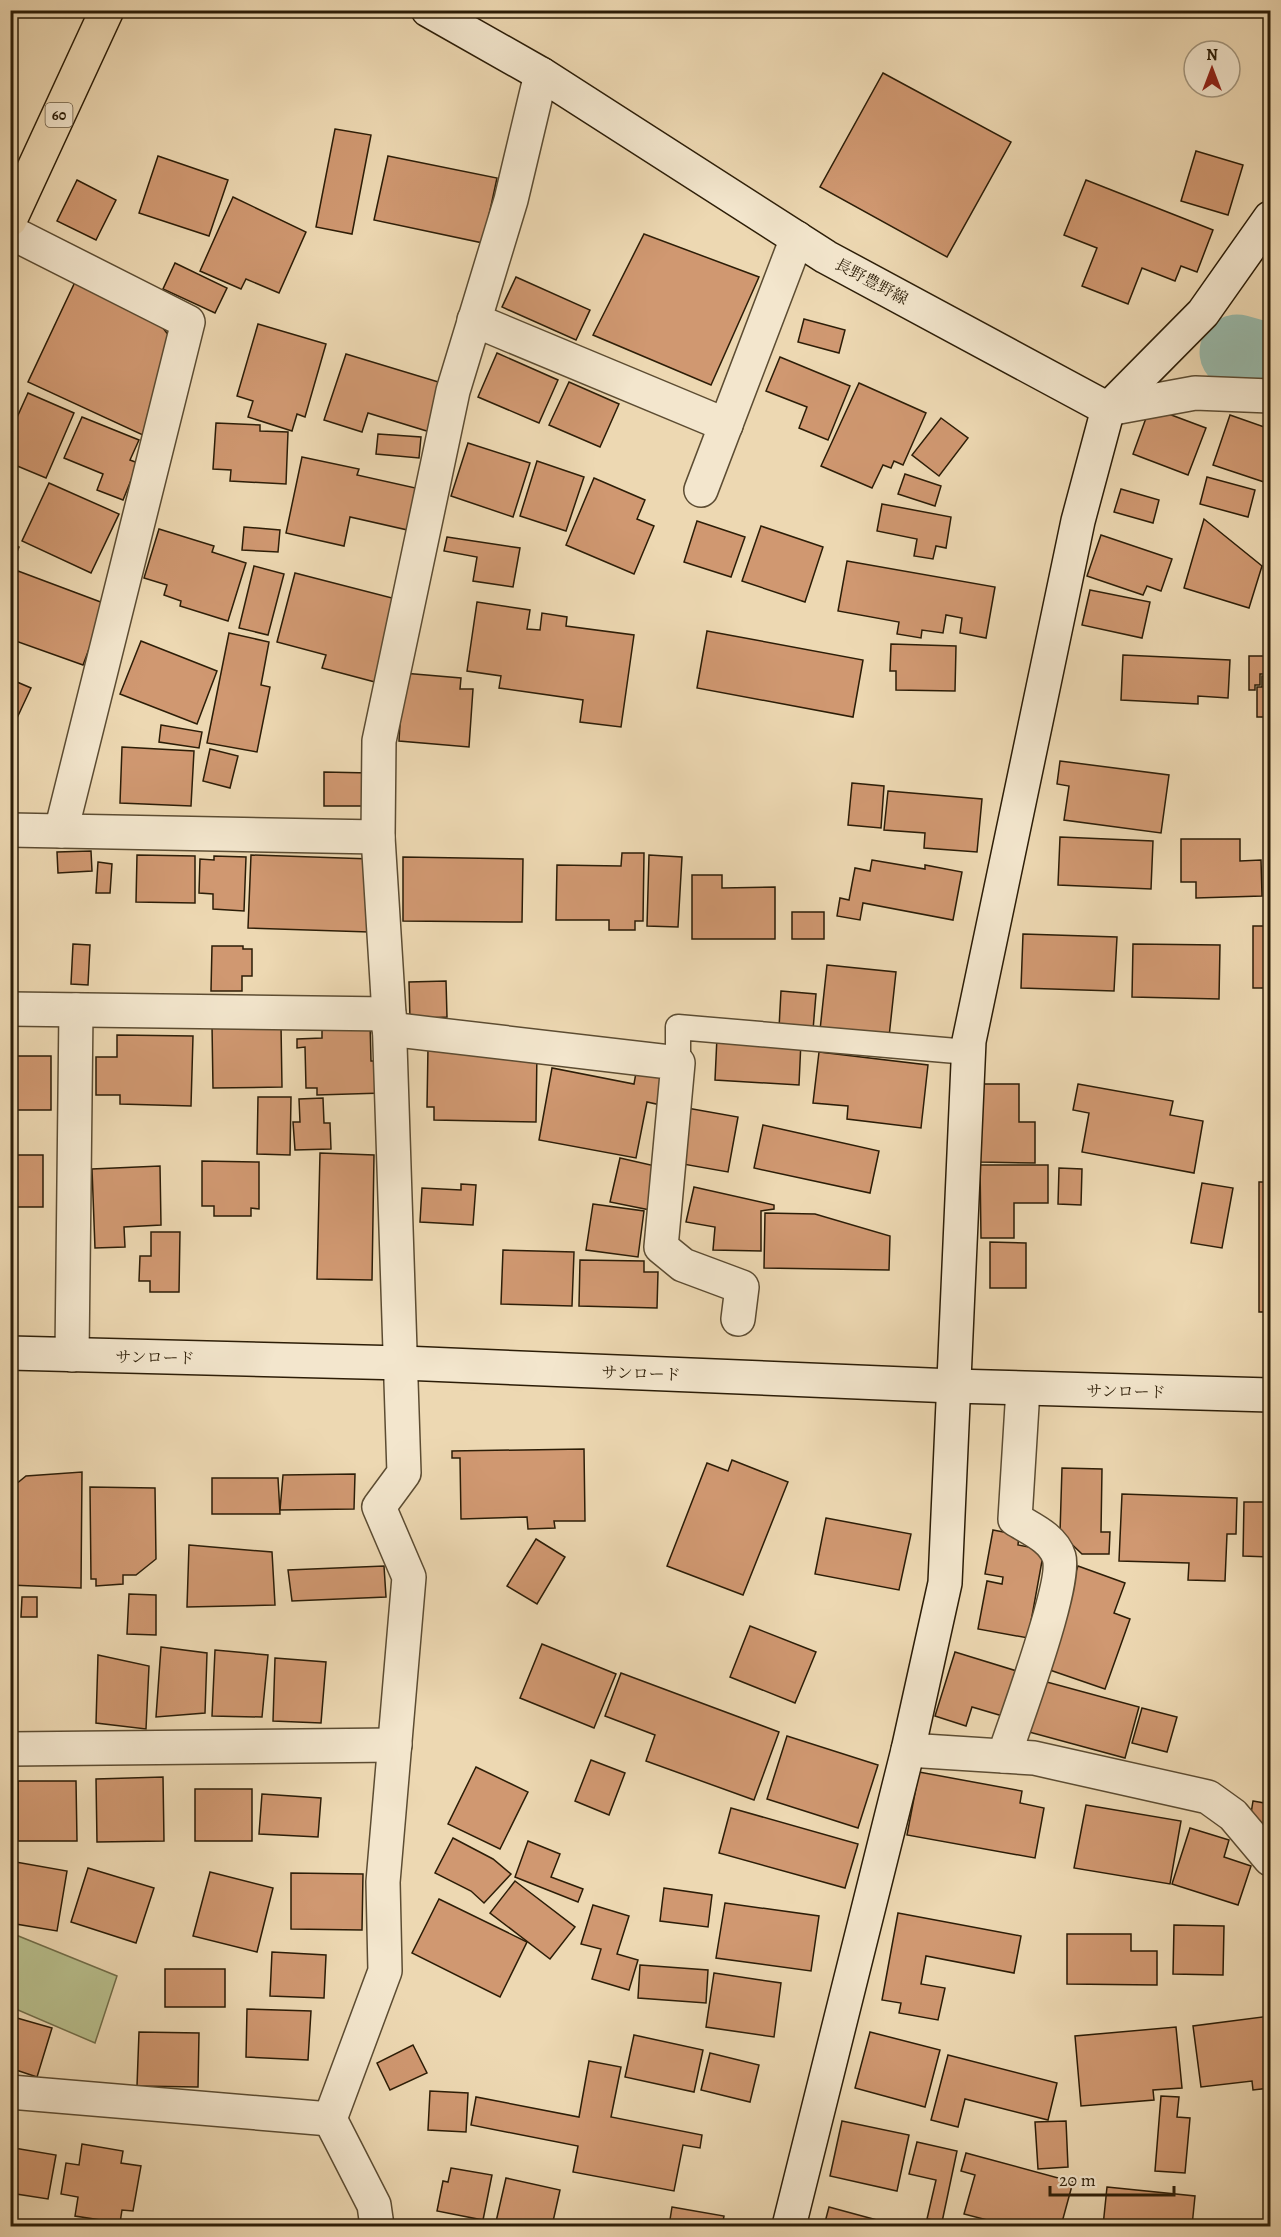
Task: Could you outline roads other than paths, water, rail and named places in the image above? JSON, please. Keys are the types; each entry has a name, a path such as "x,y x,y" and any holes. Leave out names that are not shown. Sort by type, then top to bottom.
{"main road":[{"name":"60","path":"10,220 107,10"}],"street":[{"name":"長野豊野線","path":"428,10 541,74 826,256 1108,409"},
{"path":"376,2226 374,2205 330,2120 385,1971 383,1882 409,1577 379,1507 404,1473 403,1363 389,1021 378,837 379,741 453,391 511,201 541,74"},
{"path":"789,2226 908,1750 945,1583 968,1052 1078,521 1108,409 1203,313 1270,218"},
{"path":"10,232 188,321 61,831"},
{"path":"701,490 797,238"},
{"path":"474,320 726,425"},
{"path":"1108,409 1195,393 1270,396"},
{"path":"10,830 378,837"},
{"path":"10,1009 389,1021 678,1063 661,1247 683,1265 742,1287 738,1319"},
{"path":"72,1355 76,1010"},
{"name":"サンロード","path":"10,1353 403,1363 1023,1389 1270,1395"},
{"path":"1004,1756 1058,1588 1060,1559 1052,1543 1015,1519 1023,1389"},
{"path":"10,1749 395,1745"},
{"path":"908,1750 1034,1758 1208,1797 1233,1815 1270,1859"},
{"path":"10,2092 330,2120"}],"lane":[{"path":"678,1063 678,1027 968,1052"}],"waterway":[{"path":"1237,352 1270,361"}]}
